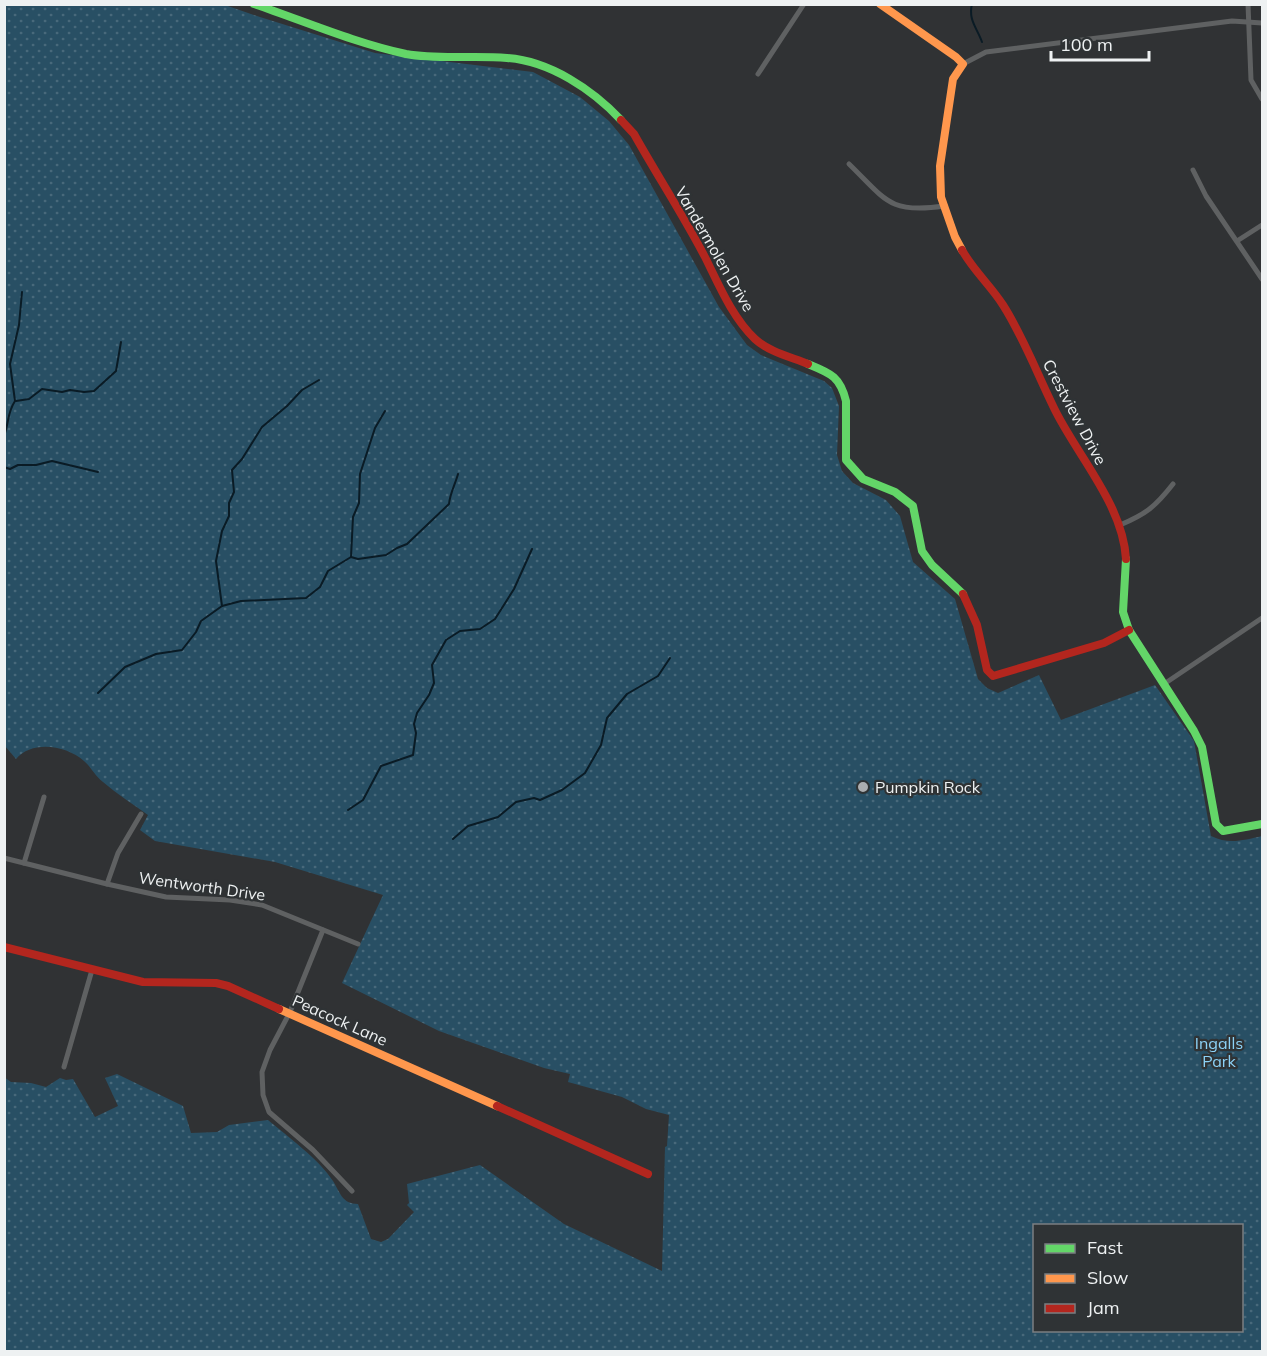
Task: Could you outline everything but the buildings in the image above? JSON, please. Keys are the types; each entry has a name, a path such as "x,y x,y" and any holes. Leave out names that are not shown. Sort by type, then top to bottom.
{"street":[{"name":"Vandermolen Drive","path":"254,4 379,47 408,54 436,57 508,58 534,63 559,74 604,102 634,134 704,256 723,294 747,330 768,348 834,375 844,392 846,401 846,460 863,479 895,492 913,506 922,551 932,565 964,595 969,603 977,625 987,670 993,676 1008,673 1104,643 1129,630"},
{"path":"758,74 804,4"},
{"path":"880,4 963,64 986,52 1232,21 1263,23"},
{"path":"1248,4 1251,80 1263,99"},
{"name":"Crestview Drive","path":"963,64 953,79 940,166 940,197 967,259 989,284 1005,308 1057,414 1120,525 1126,564 1123,612 1129,630 1202,747 1216,824 1223,831 1263,824"},
{"path":"849,164 885,200 903,208 922,209 944,206"},
{"path":"1193,170 1206,196 1263,279"},
{"path":"1237,241 1263,225"},
{"path":"1120,525 1139,517 1157,504 1173,484"},
{"path":"1164,684 1263,618"},
{"path":"24,863 44,796"},
{"path":"107,884 118,853 141,814"},
{"name":"Wentworth Drive","path":"4,858 166,897 230,900 262,905 357,944"},
{"path":"322,930 290,1012 270,1050 262,1072 263,1095 269,1112 313,1150 352,1191"},
{"name":"Peacock Lane","path":"4,947 150,983 223,984 648,1174"},
{"path":"64,1066 92,970"}],"green space":[{"name":"Ingalls Park","path":"5,5 225,5 375,53 533,72 580,97 609,121 629,145 719,307 747,345 761,355 824,381 832,388 839,406 837,455 842,471 853,483 886,500 900,516 913,562 955,599 978,679 987,688 998,693 1039,675 1061,720 1155,685 1194,741 1211,836 1230,841 1262,836 1262,1351 5,1351 4,1077 11,1082 31,1083 46,1087 60,1078 73,1079 95,1117 118,1106 105,1078 117,1074 183,1106 191,1133 217,1132 229,1125 268,1120 320,1165 345,1200 358,1204 371,1239 381,1242 388,1239 414,1212 407,1205 409,1203 407,1184 480,1165 564,1224 662,1271 665,1147 667,1146 669,1115 646,1109 622,1097 568,1082 570,1074 544,1068 439,1031 342,983 383,895 275,862 155,841 140,830 148,815 103,782 77,756 59,748 40,747 23,753 16,759 5,746"}],"waterway":[{"path":"972,4 972,19 982,42"},
{"path":"4,436 15,401 10,364 19,325 22,292"},
{"path":"16,401 29,399 42,389 62,392 94,391 116,371 121,342"},
{"path":"98,693 125,667 156,654 182,650 196,632 201,621 222,606 216,561 222,531 229,516 229,503 234,492 232,470 242,459 262,427 302,390 319,380"},
{"path":"351,557 353,517 359,503 360,474 375,428 385,411"},
{"path":"4,467 10,469 18,465 36,465 52,461 98,472"},
{"path":"222,606 241,601 306,598 320,587 328,571 351,557 358,559 386,555 407,544 449,504 458,474"},
{"path":"348,810 363,800 381,766 413,755 416,733 414,724 417,713 434,683 432,665 446,640 460,631 480,629 495,619 514,589 532,549"},
{"path":"453,839 468,826 498,817 516,802 534,798 540,800 562,790 585,773 601,745 607,718 627,694 658,676 670,658"}],"traffic: fast":[{"path":"254,4 349,38 406,54 431,57 507,58 539,65 555,71 584,88 621,120"},
{"path":"808,364 833,376 844,393 846,460 863,479 895,492 913,506 922,551 932,565 963,594"},
{"path":"1126,559 1123,612 1129,630 1202,747 1216,824 1223,831 1262,824"}],"traffic: slow":[{"path":"880,4 963,64 953,79 940,166 941,197 962,250"},
{"path":"279,1009 497,1106"}],"traffic: jam":[{"path":"621,120 634,134 688,226 739,321 761,344 808,364"},
{"path":"962,250 1010,317 1056,412 1099,483 1117,520 1126,559"},
{"path":"963,594 977,625 987,670 993,676 1104,643 1129,630"},
{"path":"4,947 143,982 216,983 228,986 279,1009"},
{"path":"497,1106 648,1174"}],"place":[{"name":"Pumpkin Rock","path":"863,787"}]}
